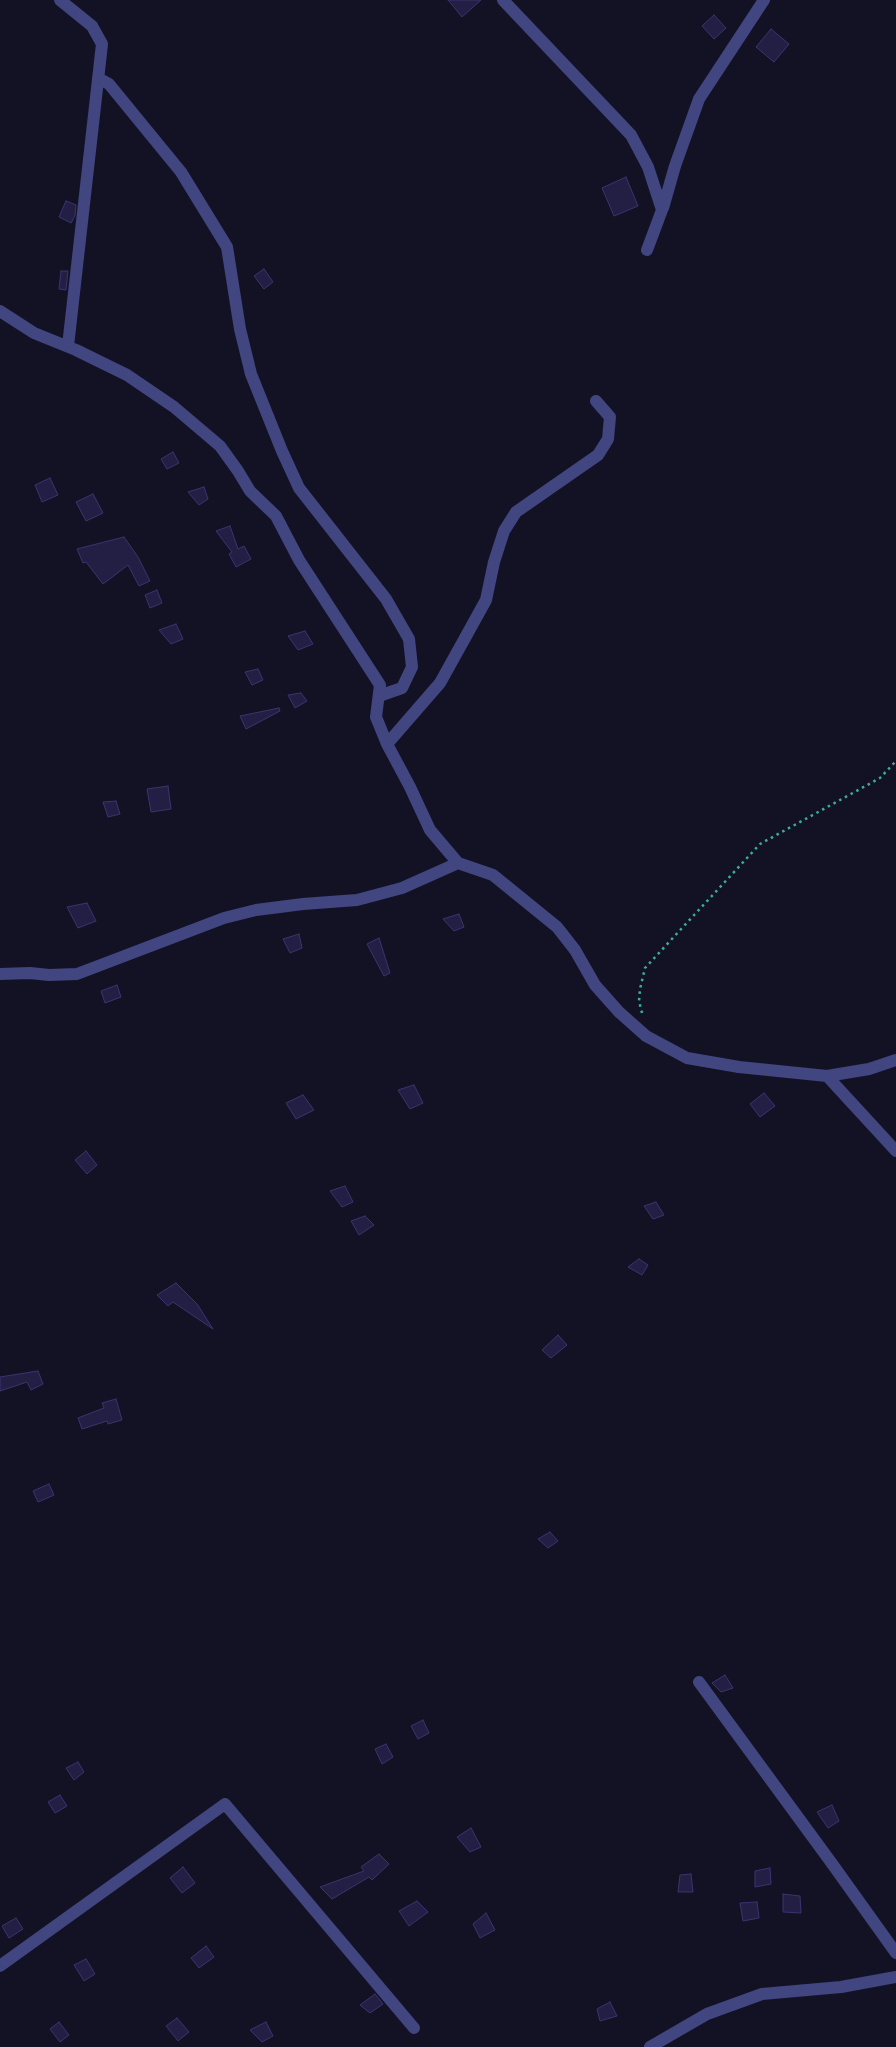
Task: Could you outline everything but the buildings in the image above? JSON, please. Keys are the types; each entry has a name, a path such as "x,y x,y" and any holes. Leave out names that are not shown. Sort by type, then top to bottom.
{"street":[{"path":"60,0 92,26 102,44 68,346"},
{"path":"503,0 632,135 648,167 662,210"},
{"path":"647,250 699,99 764,0"},
{"path":"98,78 110,84 182,172 227,247 240,329 251,374 299,488 386,599 408,639 412,667 402,688 379,696"},
{"path":"0,311 34,333 68,346 127,375 174,407 220,446 250,491 276,516 299,560 380,684 376,717 387,744 430,830 458,863 493,876 557,927 575,950 595,985 619,1012 650,1038 688,1058 740,1067 827,1076 869,1069 896,1060"},
{"path":"387,744 440,683 486,600 494,562 504,531 516,512 598,456 608,440 610,418 596,401"},
{"path":"0,974 30,973 49,976 77,974 224,918 256,910 357,900 402,888 458,863"},
{"path":"827,1076 896,1151"},
{"path":"699,1682 834,1864 896,1953"},
{"path":"0,1966 224,1804 414,2028"},
{"path":"650,2047 707,2014 762,1994 841,1988 896,1978"}],"path":[{"path":"650,1038 639,1002 645,968 649,963 760,844 880,778 896,761"}]}
